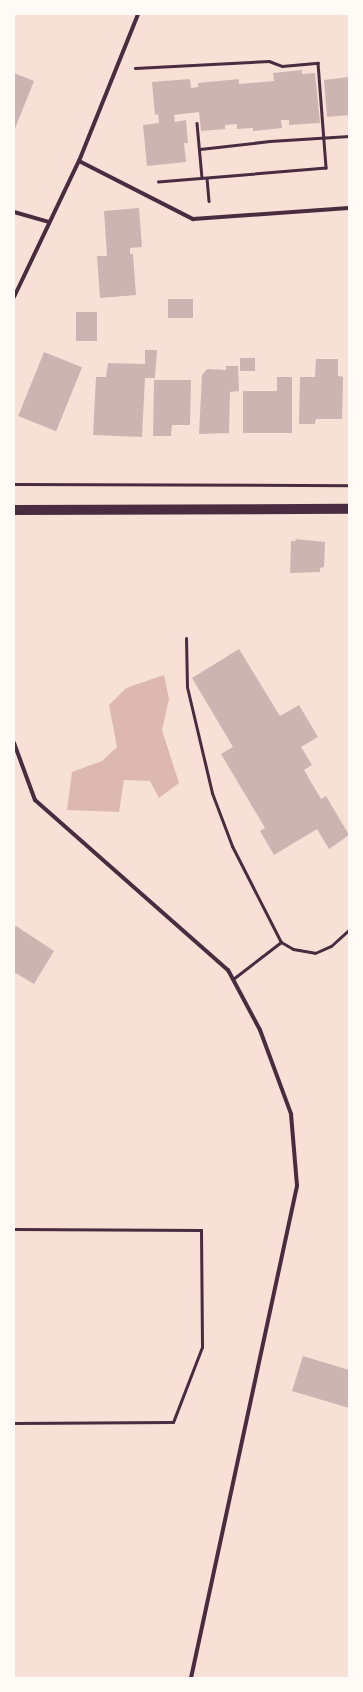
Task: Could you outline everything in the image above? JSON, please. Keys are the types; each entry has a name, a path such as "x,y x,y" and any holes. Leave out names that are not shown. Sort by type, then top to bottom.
{"main road":[{"path":"14,510 349,509"}],"street":[{"path":"14,297 79,161 114,69 138,14"},
{"path":"79,161 193,219 349,208"},
{"path":"14,212 49,222"},
{"path":"14,743 35,800 228,970 260,1030 291,1114 297,1186 191,1678"}],"lane":[{"path":"186,638 187,687 212,793 232,846 281,942 293,949 315,953 331,946 349,930"},
{"path":"233,979 281,942"},
{"path":"14,1230 201,1230 202,1347 173,1422 14,1423"}],"path":[{"path":"114,69 269,61 282,66 318,63 326,168 126,185"},
{"path":"197,123 202,178"},
{"path":"200,149 323,137 349,136"},
{"path":"207,178 210,218"},
{"path":"14,484 349,484"}],"shaded area":[{"path":"164,675 169,699 162,730 179,783 159,798 150,781 124,780 119,812 67,810 72,772 102,761 117,747 109,705 126,688"}],"building":[{"path":"302,70 302,74 315,73 320,123 289,125 289,120 281,120 282,128 253,131 253,128 237,129 237,124 225,125 225,129 201,131 199,112 174,115 175,122 186,120 188,143 184,143 186,162 147,166 143,125 159,123 158,114 155,115 152,82 190,79 191,88 198,87 198,83 239,79 239,84 274,81 273,73"},
{"path":"14,73 34,81 14,131"},
{"path":"349,77 349,115 327,117 324,80"},
{"path":"139,208 142,247 130,248 130,254 133,254 136,295 100,298 97,256 107,256 104,211"},
{"path":"168,299 193,299 193,318 168,318"},
{"path":"76,312 97,312 97,341 76,341"},
{"path":"145,350 157,350 155,378 145,378 142,437 93,435 96,377 106,377 108,363 145,364"},
{"path":"44,352 82,367 56,431 18,416"},
{"path":"240,358 255,358 255,371 240,371"},
{"path":"316,359 338,359 338,376 343,377 342,419 316,419 315,424 299,424 300,377 315,377"},
{"path":"226,366 238,366 239,391 230,392 229,433 199,434 202,375 207,369 226,370"},
{"path":"277,377 292,377 292,433 243,433 243,391 277,391"},
{"path":"154,380 191,380 190,425 172,425 171,436 153,436"},
{"path":"295,539 325,542 324,567 320,568 320,572 290,573 291,541 296,541"},
{"path":"239,649 280,716 299,705 318,737 301,747 312,765 304,770 321,799 326,796 349,835 329,849 317,829 274,855 260,831 265,828 221,754 233,747 192,678"},
{"path":"16,926 54,951 34,984 14,972 14,929"},
{"path":"303,1356 349,1370 349,1408 292,1391"}]}
